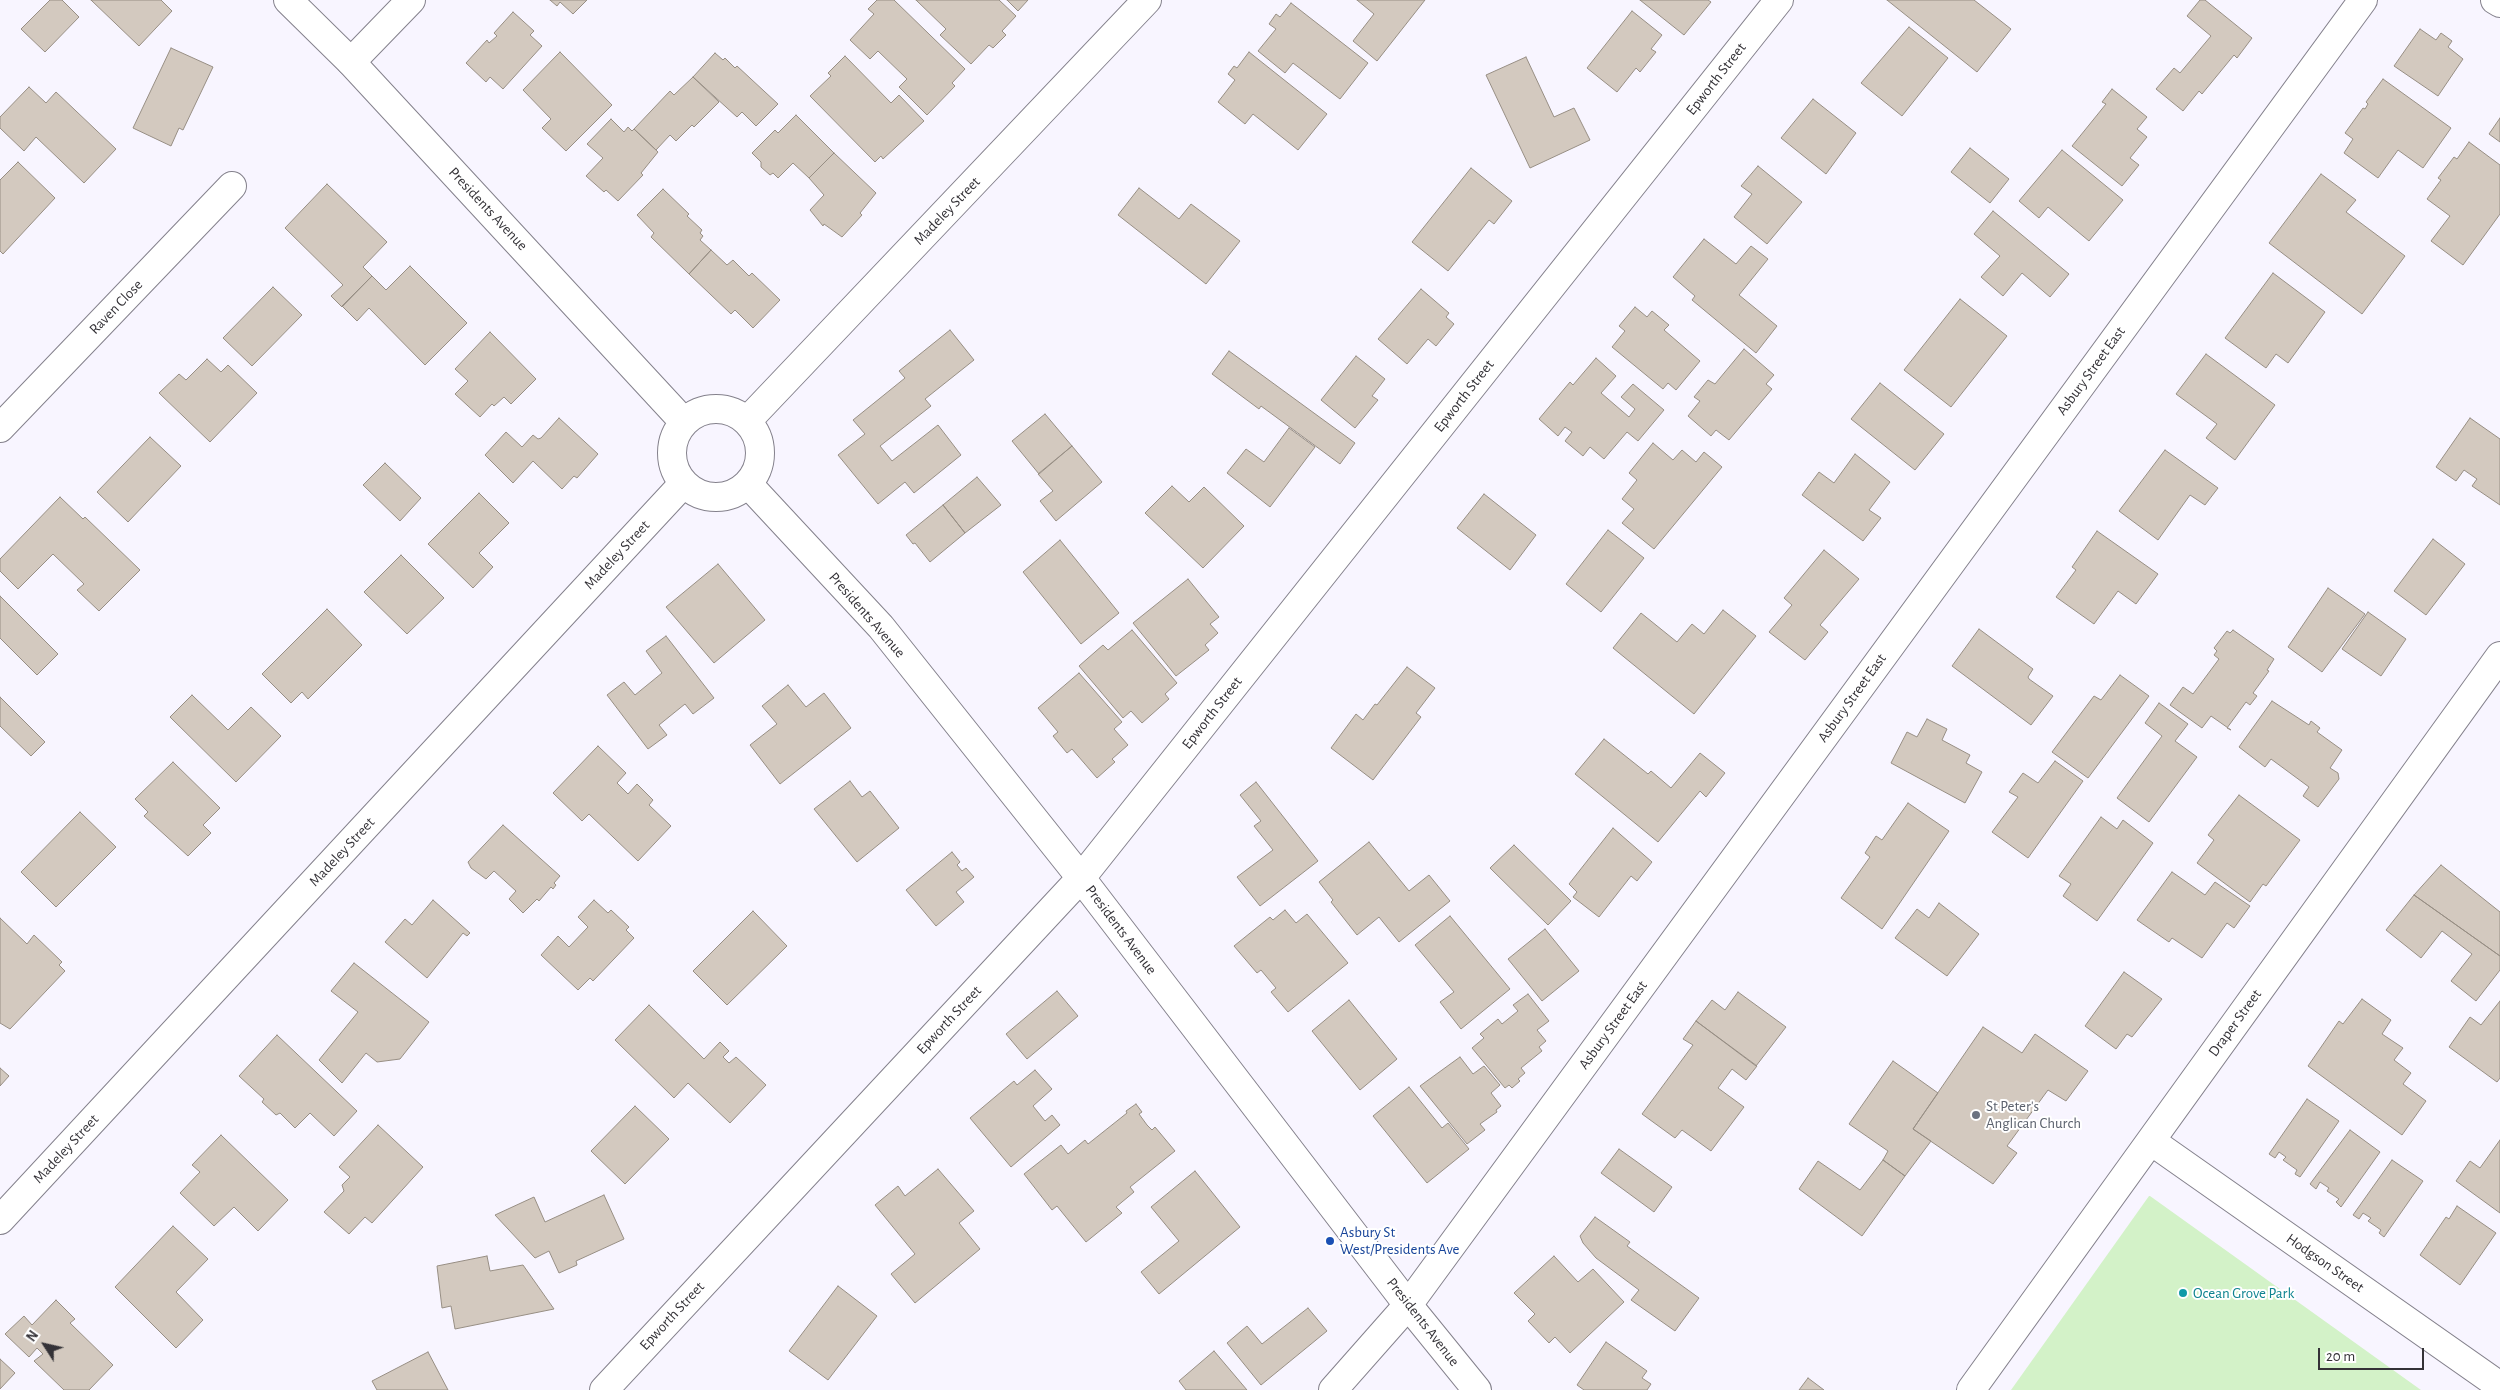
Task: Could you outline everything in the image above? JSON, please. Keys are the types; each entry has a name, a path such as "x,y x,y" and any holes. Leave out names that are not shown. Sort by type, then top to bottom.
{"street":[{"name":"Presidents Avenue","path":"288,0 351,62 684,422"},
{"path":"351,62 411,0"},
{"name":"Madeley Street","path":"747,421 1147,0"},
{"name":"Epworth Street","path":"604,1390 1081,878 1779,0"},
{"name":"Asbury Street East","path":"1334,1390 1408,1305 2363,0"},
{"path":"2495,0 2500,3"},
{"name":"Raven Close","path":"0,428 232,186"},
{"path":"716,409 733,412 747,421 757,436 761,452 758,470 748,484 734,495 716,498 698,495 683,484 674,470 671,453 675,436 684,422 699,412 716,409"},
{"name":"Madeley Street","path":"0,1220 683,484"},
{"name":"Presidents Avenue","path":"748,484 881,627 1081,878 1408,1305 1477,1390"},
{"name":"Draper Street","path":"1971,1390 2500,656"},
{"name":"Hodgson Street","path":"2151,1140 2500,1386"}],"green space":[{"name":"Ocean Grove Park","path":"2150,1196 2421,1390 2011,1390"}],"building":[{"path":"50,0 62,0 79,17 45,52 21,29"},
{"path":"91,0 161,0 172,11 139,46"},
{"path":"550,0 587,0 573,14 560,2 557,6"},
{"path":"877,0 894,0 965,69 952,83 955,86 927,115 899,87 907,79 878,51 870,59 850,40 874,14 868,9"},
{"path":"916,0 999,0 1016,16 1002,31 1006,35 993,48 989,45 971,64 940,35 946,29"},
{"path":"1007,0 1028,0 1018,11"},
{"path":"1357,0 1425,0 1377,61 1353,41 1374,14"},
{"path":"1640,0 1708,0 1711,2 1684,35"},
{"path":"1887,0 1974,0 2011,29 1977,72"},
{"path":"2200,0 2205,0 2252,38 2237,58 2234,55 2202,94 2199,91 2183,111 2156,89 2174,68 2180,73 2211,36 2187,16"},
{"path":"1291,3 1368,63 1340,99 1293,63 1285,73 1258,51 1276,29 1269,24 1276,14 1280,17"},
{"path":"1632,11 1662,35 1651,49 1656,52 1640,72 1636,68 1617,92 1587,68"},
{"path":"513,12 534,31 530,35 542,46 503,89 490,77 486,82 466,63 487,40 489,43 497,36 494,33"},
{"path":"1909,27 1948,58 1902,116 1861,83"},
{"path":"2420,29 2436,40 2441,33 2452,41 2448,47 2463,59 2438,96 2394,66"},
{"path":"171,48 213,67 183,130 179,128 171,146 133,128"},
{"path":"560,52 612,105 566,151 542,128 551,119 523,90"},
{"path":"1249,52 1327,114 1298,150 1253,114 1245,124 1218,102 1235,80 1228,74 1234,66 1237,68"},
{"path":"715,53 723,60 725,58 735,68 737,66 778,104 756,126 742,112 737,117 693,77"},
{"path":"845,56 891,103 899,95 924,121 883,159 881,156 875,162 810,96 831,76 828,73"},
{"path":"1526,57 1554,117 1574,108 1590,140 1530,168 1486,75"},
{"path":"693,77 719,102 694,127 692,125 676,141 670,135 656,150 634,129 670,91 674,95"},
{"path":"2383,79 2451,128 2423,168 2398,150 2378,178 2344,153 2353,139 2345,133 2363,108 2365,109 2368,104 2366,102"},
{"path":"29,87 46,103 56,92 116,149 84,183 36,137 24,151 0,128 0,117"},
{"path":"2112,89 2147,117 2137,129 2147,137 2130,158 2139,165 2122,186 2072,146 2106,104 2102,102"},
{"path":"1813,99 1856,133 1826,174 1781,138"},
{"path":"796,115 834,153 809,178 793,163 778,178 773,173 770,175 761,167 761,162 752,153 775,130 778,133"},
{"path":"2500,118 2500,142 2489,134"},
{"path":"611,119 624,132 628,127 632,131 634,129 658,152 641,173 643,175 618,201 606,190 604,192 586,176 603,158 587,144"},
{"path":"2469,142 2500,165 2500,214 2463,265 2431,241 2450,216 2427,199 2441,180 2438,178 2454,157 2457,159"},
{"path":"1970,148 2009,179 1990,203 1951,172"},
{"path":"2062,150 2123,200 2089,241 2048,207 2039,218 2019,201"},
{"path":"834,153 876,193 860,213 862,215 842,237 824,224 823,226 810,210 824,195 809,178"},
{"path":"18,162 55,198 3,254 0,251 0,180"},
{"path":"1758,166 1802,202 1767,244 1734,217 1752,194 1741,186"},
{"path":"1471,168 1512,201 1494,224 1489,220 1448,271 1412,242"},
{"path":"2321,174 2356,200 2346,212 2405,256 2362,314 2269,243"},
{"path":"327,184 387,242 363,267 372,276 342,307 331,296 343,285 285,228"},
{"path":"1139,188 1179,219 1191,204 1240,241 1206,284 1118,215"},
{"path":"663,189 689,214 687,216 702,230 700,233 703,236 700,240 711,250 689,274 651,237 654,233 637,215"},
{"path":"1993,211 2069,274 2050,297 2022,273 2003,296 1981,277 2000,256 1974,234"},
{"path":"1704,239 1736,264 1751,246 1768,259 1739,295 1777,326 1756,353 1692,300 1695,296 1673,277"},
{"path":"711,250 727,265 733,260 749,276 752,273 780,300 753,328 735,310 731,314 689,274"},
{"path":"410,266 467,323 425,365 369,308 357,321 342,306 372,276 386,290"},
{"path":"2273,273 2325,312 2288,363 2276,354 2266,368 2225,338"},
{"path":"273,287 302,315 252,366 223,338"},
{"path":"1421,289 1449,313 1446,317 1454,324 1436,346 1428,339 1407,364 1378,339"},
{"path":"1960,299 2007,336 1951,407 1904,370"},
{"path":"1635,307 1647,317 1652,311 1669,325 1664,330 1700,361 1676,390 1668,383 1663,389 1612,347 1625,331 1619,326"},
{"path":"950,330 974,360 925,399 931,406 880,446 892,461 938,425 961,455 914,493 905,482 878,504 838,455 865,434 853,420 905,378 899,371"},
{"path":"490,332 536,379 511,404 504,397 494,406 492,404 480,417 455,394 468,381 455,369"},
{"path":"1744,349 1774,375 1766,384 1772,389 1729,440 1716,430 1711,436 1688,416 1700,401 1694,397 1708,380 1715,384"},
{"path":"1229,351 1355,443 1340,464 1261,406 1259,409 1212,374"},
{"path":"2206,354 2275,405 2235,460 2206,438 2217,424 2176,394"},
{"path":"1356,356 1385,379 1372,396 1378,400 1355,428 1321,400"},
{"path":"1596,358 1616,376 1601,393 1629,417 1635,409 1621,397 1633,384 1664,410 1638,441 1627,432 1604,459 1590,447 1583,456 1565,441 1572,432 1565,427 1558,436 1539,419 1570,382 1573,385"},
{"path":"207,359 221,372 228,365 257,393 210,442 159,393 179,374 186,380"},
{"path":"1880,383 1944,434 1915,470 1851,419"},
{"path":"1045,414 1072,446 1039,474 1012,441"},
{"path":"559,418 598,454 577,478 574,476 562,489 533,461 513,483 485,455 506,432 522,447 533,435 538,439 541,438"},
{"path":"2470,418 2500,439 2500,505 2472,486 2477,479 2464,470 2456,481 2436,467"},
{"path":"1289,428 1315,447 1270,507 1227,473 1246,449 1264,462"},
{"path":"150,437 181,466 128,522 97,492"},
{"path":"1653,443 1673,460 1682,450 1696,462 1704,452 1722,467 1654,549 1622,523 1634,509 1622,499 1637,480 1629,473"},
{"path":"1072,446 1102,482 1056,521 1040,501 1053,491 1038,474"},
{"path":"2165,450 2218,488 2205,505 2190,495 2158,540 2119,511"},
{"path":"1855,454 1890,482 1869,510 1881,518 1863,541 1802,495 1819,472 1834,483"},
{"path":"385,463 421,498 400,521 363,485"},
{"path":"977,477 1001,505 965,533 943,505"},
{"path":"1172,486 1189,502 1204,487 1244,526 1203,568 1145,513"},
{"path":"479,493 509,523 479,553 493,567 473,588 428,544"},
{"path":"1484,494 1536,535 1510,570 1457,528"},
{"path":"60,497 83,519 85,517 140,570 99,611 77,590 84,584 53,554 18,589 0,571 0,559"},
{"path":"943,505 965,533 930,562 906,535"},
{"path":"1608,530 1644,558 1601,612 1566,584"},
{"path":"2097,531 2158,574 2136,604 2118,591 2094,624 2056,597 2076,570 2072,567"},
{"path":"2433,539 2465,564 2426,615 2394,591"},
{"path":"1060,540 1119,613 1081,644 1023,572"},
{"path":"1824,550 1859,579 1820,625 1828,632 1805,660 1769,632 1792,605 1784,598"},
{"path":"401,555 444,598 407,634 364,592"},
{"path":"718,564 765,620 714,663 666,607"},
{"path":"1188,579 1219,617 1210,624 1218,633 1205,645 1209,650 1176,676 1133,623"},
{"path":"2328,588 2365,614 2322,672 2288,647"},
{"path":"0,596 58,654 37,675 0,638"},
{"path":"327,609 362,645 308,699 302,692 291,703 262,674"},
{"path":"1723,610 1756,636 1694,714 1613,648 1641,613 1677,642 1692,624 1704,634"},
{"path":"2368,612 2406,639 2381,676 2342,649"},
{"path":"1979,629 2033,669 2028,677 2029,679 2053,696 2031,725 1952,666"},
{"path":"1132,630 1177,683 1165,694 1169,699 1142,723 1131,711 1123,718 1079,666 1103,645 1108,650"},
{"path":"2233,630 2274,659 2267,670 2269,671 2253,693 2257,696 2250,705 2246,702 2227,727 2211,716 2202,728 2170,705 2183,687 2193,694 2219,659 2214,655 2217,651 2214,648 2227,631 2230,633"},
{"path":"666,636 714,698 693,714 685,704 659,725 667,735 648,749 607,695 624,682 635,695 662,673 646,651"},
{"path":"1407,667 1435,688 1416,713 1421,717 1373,780 1331,748 1356,714 1363,720"},
{"path":"1079,673 1122,722 1114,729 1128,745 1112,759 1115,762 1097,778 1072,749 1067,753 1053,736 1058,732 1038,708"},
{"path":"2120,675 2149,696 2088,778 2052,752 2094,696 2101,700"},
{"path":"788,685 806,707 824,693 851,728 780,784 750,745 777,724 762,706"},
{"path":"192,695 228,730 251,707 281,736 236,782 170,717"},
{"path":"0,697 45,742 31,756 0,726"},
{"path":"2272,701 2309,725 2311,721 2320,728 2317,732 2342,750 2330,768 2338,773 2339,779 2318,807 2303,796 2309,787 2271,759 2265,767 2239,747"},
{"path":"2159,703 2188,724 2175,741 2197,757 2149,822 2117,798 2162,736 2145,723"},
{"path":"1927,719 1947,729 1942,740 1970,755 1966,763 1982,772 1965,803 1891,763 1907,732 1917,737"},
{"path":"1604,739 1648,774 1651,771 1671,788 1700,753 1725,773 1706,797 1700,791 1658,842 1575,774"},
{"path":"598,746 626,773 617,783 628,794 637,784 653,800 649,805 671,826 638,861 589,814 582,821 553,793"},
{"path":"2055,761 2083,781 2028,858 1992,832 2018,797 2009,792 2023,773 2038,783"},
{"path":"173,762 220,808 203,825 211,833 188,856 144,816 148,812 135,799"},
{"path":"850,781 862,797 870,791 899,828 857,862 814,809"},
{"path":"1256,782 1318,861 1260,906 1237,877 1273,850 1254,826 1261,821 1240,795"},
{"path":"2239,795 2300,840 2266,886 2263,884 2250,902 2197,863 2214,840 2208,835"},
{"path":"1908,803 1949,831 1882,929 1841,898 1870,857 1865,853 1876,836 1882,840"},
{"path":"80,812 116,847 56,907 21,872"},
{"path":"2101,817 2117,829 2123,820 2153,843 2097,921 2063,896 2071,884 2059,876"},
{"path":"503,825 560,876 554,883 556,885 553,889 551,887 539,901 537,899 523,913 509,899 516,891 494,871 486,879 471,868 468,862"},
{"path":"1613,828 1652,862 1637,881 1631,876 1599,917 1573,897 1577,892 1569,884"},
{"path":"1369,842 1409,891 1429,875 1450,901 1399,942 1379,917 1357,935 1331,902 1333,900 1319,882"},
{"path":"1514,845 1571,901 1548,925 1490,868"},
{"path":"952,852 960,862 957,865 962,871 966,868 974,877 956,892 964,902 936,926 906,890"},
{"path":"2441,865 2500,912 2500,956 2414,895"},
{"path":"2172,872 2205,895 2215,882 2250,906 2234,928 2227,923 2202,958 2172,938 2169,942 2137,920"},
{"path":"2414,895 2500,956 2500,970 2476,1001 2451,981 2472,954 2442,931 2421,958 2386,930"},
{"path":"433,900 470,933 467,936 463,933 427,978 385,942 405,919 412,925"},
{"path":"594,900 608,913 611,910 629,927 626,930 634,938 593,981 590,978 578,990 541,955 558,936 569,947 588,927 578,917"},
{"path":"1939,903 1979,934 1947,976 1895,938 1917,909 1929,918"},
{"path":"1285,910 1296,923 1307,914 1348,963 1288,1012 1271,992 1276,988 1261,970 1257,973 1234,946 1270,917 1273,920"},
{"path":"753,911 787,946 727,1005 693,971"},
{"path":"1450,916 1510,989 1461,1029 1440,1002 1454,992 1415,945"},
{"path":"0,918 27,944 34,935 62,962 59,965 65,971 10,1029 0,1023"},
{"path":"1545,929 1579,971 1542,1001 1508,959"},
{"path":"354,963 429,1022 400,1059 377,1062 366,1053 342,1083 319,1060 358,1012 331,991"},
{"path":"2124,972 2162,999 2132,1037 2127,1034 2116,1049 2085,1026"},
{"path":"1057,991 1078,1016 1027,1059 1006,1034"},
{"path":"1738,992 1786,1027 1756,1066 1696,1021 1712,1000 1725,1010"},
{"path":"1528,994 1549,1021 1537,1030 1546,1041 1539,1047 1542,1051 1521,1068 1525,1073 1518,1079 1520,1081 1512,1088 1509,1085 1505,1088 1472,1048 1484,1038 1480,1034 1498,1019 1502,1024 1518,1011 1513,1005"},
{"path":"2362,999 2391,1020 2382,1034 2403,1048 2394,1060 2411,1073 2403,1084 2426,1101 2402,1135 2308,1066 2339,1021 2343,1024"},
{"path":"1349,1000 1397,1059 1360,1090 1312,1031"},
{"path":"2500,1001 2500,1078 2497,1082 2449,1047 2470,1017 2481,1025"},
{"path":"649,1005 704,1059 720,1042 729,1051 723,1057 729,1063 736,1057 766,1085 730,1123 688,1083 674,1098 615,1040"},
{"path":"1696,1021 1757,1066 1746,1080 1732,1069 1718,1088 1744,1107 1711,1151 1682,1130 1675,1138 1642,1114 1693,1045 1683,1039"},
{"name":"St Peter's Anglican Church","path":"1983,1027 2022,1053 2035,1034 2088,1071 2066,1101 2048,1090 2007,1146 2017,1153 1993,1184 1913,1129"},
{"path":"277,1035 357,1111 334,1136 310,1113 295,1128 280,1113 276,1115 262,1102 264,1099 239,1076"},
{"path":"1460,1057 1473,1074 1484,1066 1500,1085 1491,1093 1501,1106 1496,1110 1497,1112 1480,1124 1485,1130 1467,1144 1420,1086"},
{"path":"1893,1061 1938,1093 1913,1129 1931,1141 1905,1176 1883,1160 1888,1151 1849,1124"},
{"path":"0,1068 9,1076 0,1086"},
{"path":"1035,1070 1052,1089 1033,1106 1045,1121 1052,1115 1060,1125 1011,1167 970,1118 1014,1081 1017,1085"},
{"path":"1409,1087 1442,1128 1448,1123 1469,1149 1427,1183 1373,1116"},
{"path":"2307,1099 2339,1121 2300,1177 2295,1174 2297,1170 2283,1160 2286,1157 2279,1152 2275,1158 2269,1154"},
{"path":"1136,1104 1142,1112 1139,1114 1147,1125 1152,1130 1155,1127 1175,1151 1130,1187 1134,1192 1116,1207 1122,1213 1086,1242 1057,1206 1052,1210 1024,1174 1061,1145 1068,1154 1085,1140 1088,1144"},
{"path":"635,1106 669,1139 625,1184 591,1151"},
{"path":"378,1125 423,1167 372,1223 365,1217 349,1234 324,1212 344,1191 342,1185 350,1177 339,1167"},
{"path":"2350,1130 2380,1152 2341,1207 2336,1202 2339,1199 2327,1191 2329,1188 2320,1182 2316,1189 2310,1184"},
{"path":"221,1135 288,1200 258,1231 234,1207 214,1226 180,1193 200,1172 192,1165"},
{"path":"2500,1140 2500,1213 2456,1181 2470,1161 2480,1168"},
{"path":"1619,1149 1672,1187 1654,1212 1601,1173"},
{"path":"1883,1160 1905,1176 1862,1236 1799,1189 1818,1161 1860,1190"},
{"path":"2392,1160 2423,1181 2384,1237 2379,1233 2381,1230 2368,1221 2371,1218 2363,1213 2359,1219 2353,1215"},
{"path":"938,1169 974,1211 959,1223 980,1249 915,1303 891,1274 915,1254 875,1205 898,1186 905,1196"},
{"path":"1195,1171 1240,1227 1159,1294 1141,1272 1179,1241 1151,1207"},
{"path":"604,1195 624,1239 576,1261 577,1265 559,1273 549,1251 535,1258 495,1215 534,1197 545,1222"},
{"path":"2457,1206 2496,1233 2460,1285 2420,1255 2446,1217 2449,1219"},
{"path":"1595,1217 1630,1242 1627,1246 1699,1298 1675,1331 1631,1300 1639,1290 1596,1258 1583,1243 1580,1236"},
{"path":"173,1226 208,1259 176,1292 203,1320 176,1348 115,1287"},
{"path":"487,1256 490,1271 523,1265 554,1309 455,1329 451,1306 442,1308 437,1266"},
{"path":"1554,1256 1578,1282 1593,1269 1624,1302 1570,1353 1555,1337 1549,1343 1528,1321 1535,1314 1514,1293"},
{"path":"838,1286 877,1316 828,1380 789,1351"},
{"path":"56,1300 75,1319 70,1323 113,1365 89,1390 64,1390 34,1361 43,1354 37,1348 29,1357 5,1334 24,1316 32,1325"},
{"path":"1308,1308 1327,1331 1261,1385 1227,1343 1247,1326 1262,1344"},
{"path":"1606,1342 1647,1371 1642,1378 1651,1384 1647,1390 1584,1390 1577,1385"},
{"path":"1214,1351 1247,1390 1186,1390 1179,1381"},
{"path":"428,1352 448,1390 377,1390 372,1381"},
{"path":"0,1359 15,1373 0,1389"},
{"path":"1808,1378 1824,1390 1799,1390"}],"place":[{"name":"St Peter's Anglican Church","path":"1976,1115"},
{"name":"Asbury St West/Presidents Ave","path":"1330,1241"},
{"name":"Ocean Grove Park","path":"2183,1293"}]}
